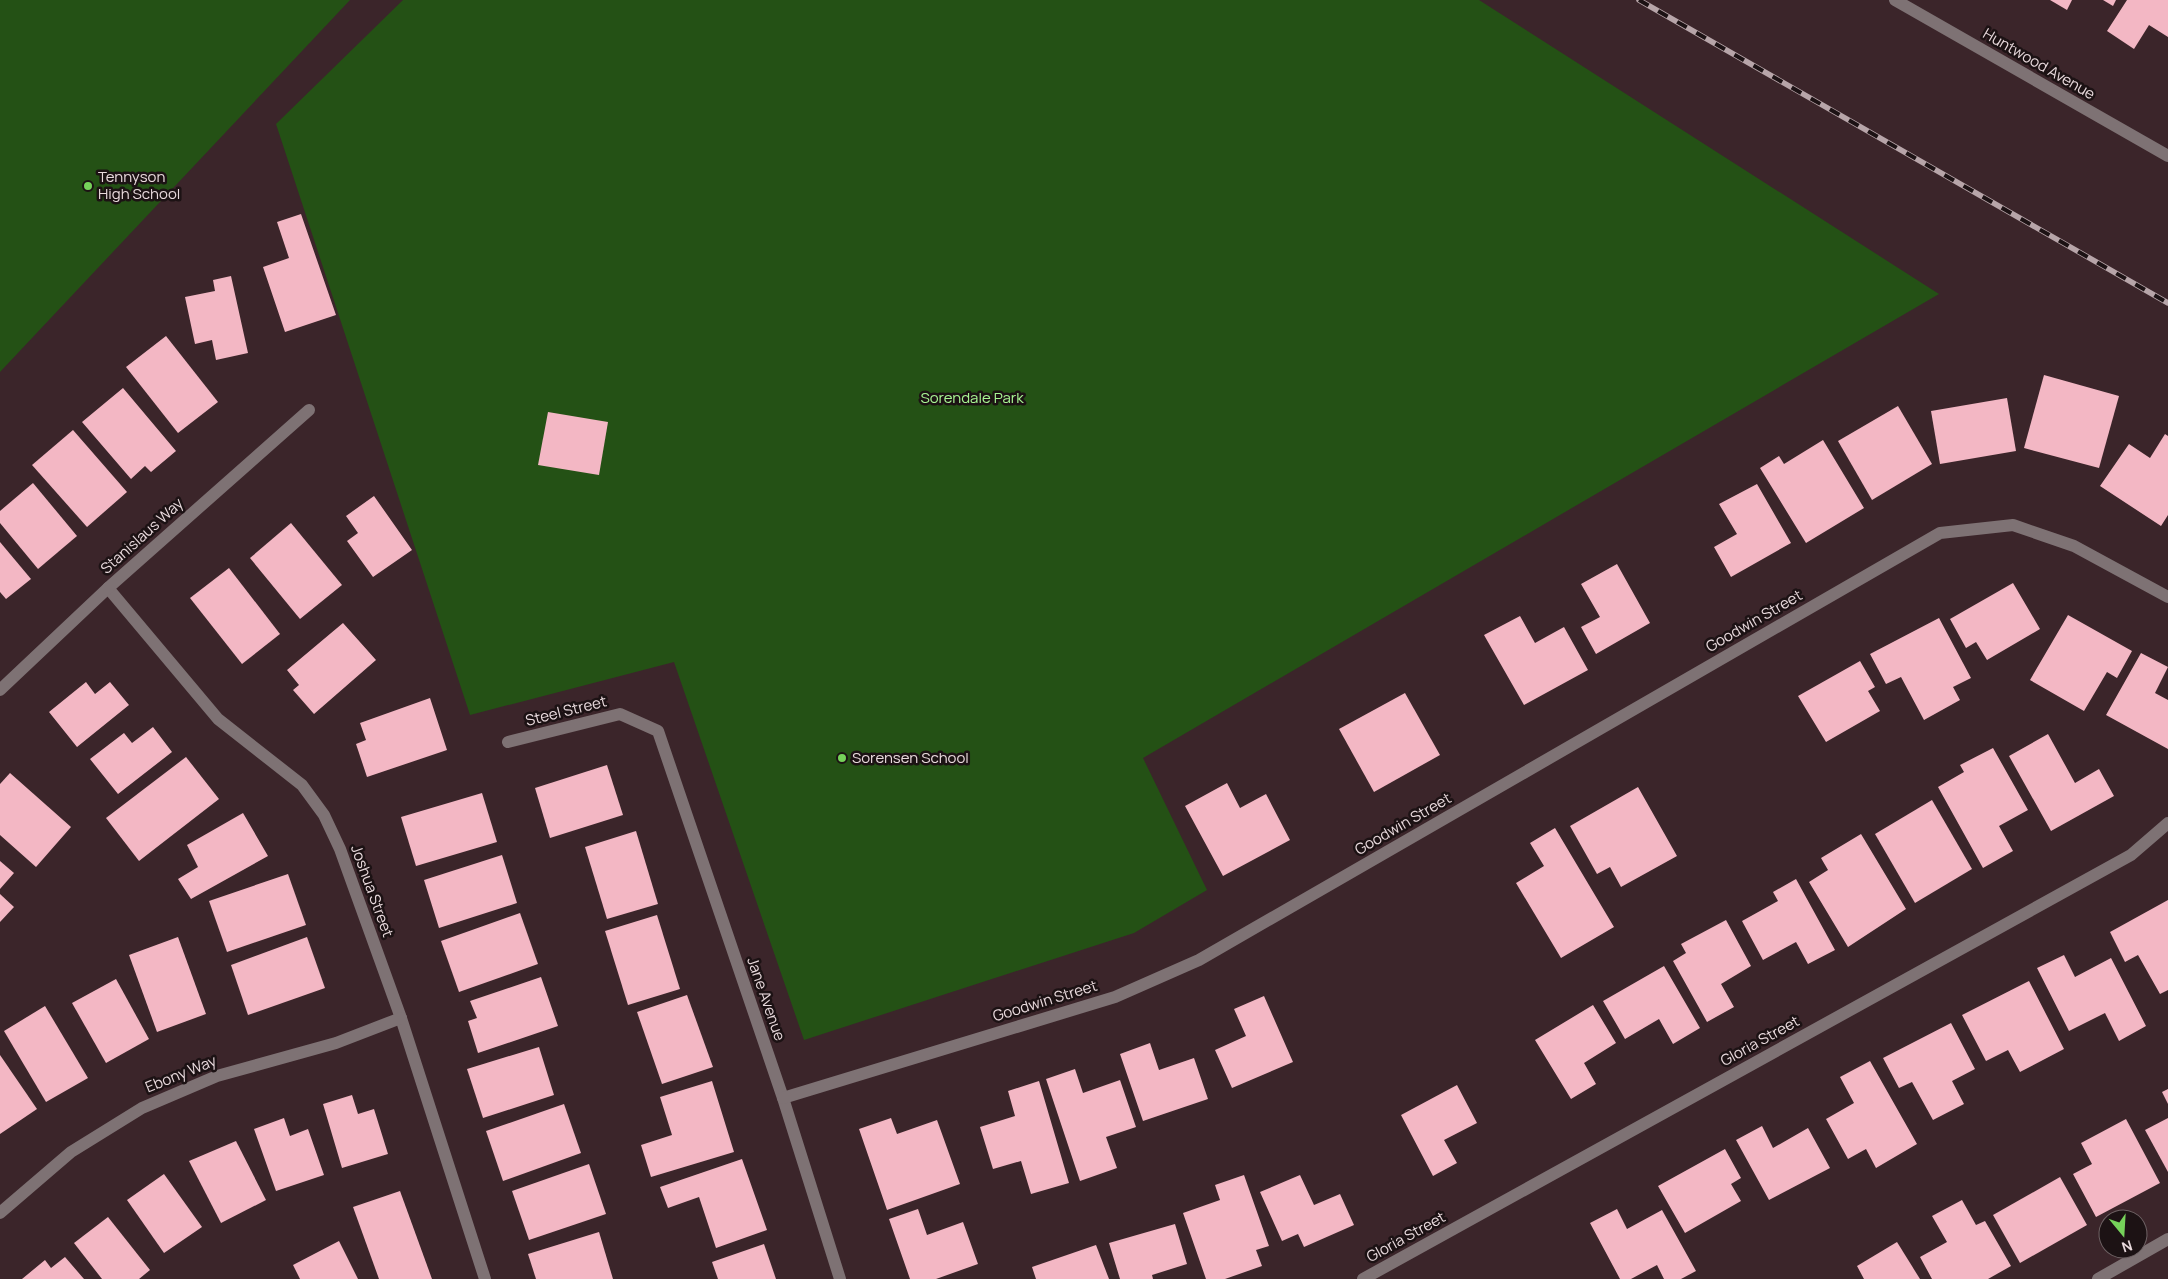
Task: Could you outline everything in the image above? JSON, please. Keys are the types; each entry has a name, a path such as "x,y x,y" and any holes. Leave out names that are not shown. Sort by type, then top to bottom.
{"street":[{"name":"Huntwood Avenue","path":"1895,0 2168,156"},
{"name":"Stanislaus Way","path":"0,690 108,588 309,410"},
{"name":"Goodwin Street","path":"783,1098 1115,997 1199,960 1940,533 2013,525 2074,546 2168,597"},
{"name":"Joshua Street","path":"108,588 218,719 302,785 324,815 340,849 401,1018 484,1279"},
{"name":"Steel Street","path":"508,742 620,714 658,731"},
{"name":"Jane Avenue","path":"658,731 783,1098 840,1279"},
{"name":"Gloria Street","path":"1363,1279 2131,855 2168,823"},
{"name":"Ebony Way","path":"0,1213 71,1152 142,1108 217,1076 336,1043 401,1018"},
{"path":"2098,1279 2168,1240"}],"green space":[{"name":"Tennyson High School","path":"0,0 350,0 0,372"},
{"name":"Sorendale Park","path":"403,0 1479,0 1939,294 1143,758 1207,890 1134,933 804,1040 674,662 470,715 276,124"}],"building":[{"path":"2050,0 2072,0 2067,10"},
{"path":"2103,0 2116,0 2113,6"},
{"path":"2127,0 2168,0 2168,37 2149,25 2134,49 2107,31"},
{"path":"301,214 336,315 285,332 263,267 289,258 277,222"},
{"path":"231,276 248,353 216,360 212,340 195,344 185,297 215,291 213,280"},
{"path":"166,336 218,402 178,433 126,367"},
{"path":"2044,375 2119,396 2099,468 2024,448"},
{"path":"123,388 176,451 151,472 145,466 131,479 82,422"},
{"path":"2007,398 2016,451 1940,464 1931,411"},
{"path":"1898,406 1932,464 1872,500 1838,441"},
{"path":"548,412 608,422 599,475 538,465"},
{"path":"73,430 127,492 87,527 32,465"},
{"path":"2165,434 2168,436 2168,515 2161,526 2100,486 2129,444 2150,458"},
{"path":"1823,440 1864,508 1806,543 1760,468 1779,456 1784,464"},
{"path":"33,483 77,536 38,569 0,523 0,511"},
{"path":"1757,484 1791,543 1731,577 1714,547 1737,534 1719,504"},
{"path":"374,496 412,550 373,577 347,541 358,533 346,516"},
{"path":"291,523 342,585 300,619 250,558"},
{"path":"0,542 31,579 6,599 0,592"},
{"path":"1617,564 1650,623 1596,654 1581,627 1600,617 1581,584"},
{"path":"229,568 280,634 242,664 190,598"},
{"path":"2013,583 2040,629 1987,660 1976,642 1966,648 1950,619"},
{"path":"2068,615 2132,651 2117,678 2107,672 2084,711 2030,680"},
{"path":"1520,616 1535,643 1564,627 1588,670 1524,705 1484,635"},
{"path":"1939,618 1971,678 1953,687 1960,700 1924,720 1901,677 1886,684 1870,654"},
{"path":"343,623 376,660 314,714 293,690 299,685 287,670"},
{"path":"2141,653 2168,667 2155,693 2168,700 2168,749 2106,715"},
{"path":"1860,661 1875,687 1868,691 1880,711 1826,742 1798,696"},
{"path":"86,682 95,694 110,682 129,705 77,747 49,712"},
{"path":"1405,693 1440,755 1374,792 1339,729"},
{"path":"430,698 447,750 367,777 356,744 366,740 360,723"},
{"path":"153,727 172,752 118,794 90,759 124,733 132,743"},
{"path":"2048,734 2075,783 2099,769 2114,796 2051,831 2009,756"},
{"path":"1993,748 2028,810 1999,826 2013,851 1983,868 1938,787 1964,772 1960,765"},
{"path":"186,757 219,799 139,861 106,818"},
{"path":"607,765 623,815 550,838 535,788"},
{"path":"10,773 71,827 36,867 0,835 0,784"},
{"path":"1227,783 1240,808 1266,794 1290,840 1223,876 1185,806"},
{"path":"1638,787 1677,856 1621,887 1610,867 1597,874 1570,826"},
{"path":"482,793 497,842 416,866 401,817"},
{"path":"1932,800 1972,869 1915,903 1875,834"},
{"path":"243,813 268,856 191,899 178,879 198,867 187,845"},
{"path":"1555,828 1614,927 1561,958 1516,883 1544,866 1530,843"},
{"path":"636,831 658,904 607,919 585,847"},
{"path":"1861,834 1906,909 1848,947 1809,882 1828,870 1821,858"},
{"path":"502,855 517,903 439,928 424,880"},
{"path":"0,861 14,873 0,889"},
{"path":"288,874 306,925 227,952 209,901"},
{"path":"1796,879 1835,950 1808,964 1796,942 1763,960 1742,921 1778,901 1773,892"},
{"path":"0,894 14,907 0,922"},
{"path":"2168,900 2168,990 2160,994 2138,955 2125,962 2110,932"},
{"path":"520,913 538,964 459,992 441,941"},
{"path":"657,915 680,989 628,1005 605,931"},
{"path":"1726,920 1751,966 1721,984 1734,1007 1707,1022 1673,961 1686,953 1681,944"},
{"path":"178,937 206,1014 157,1032 129,955"},
{"path":"307,937 325,988 248,1015 231,965"},
{"path":"2064,955 2075,977 2111,958 2146,1026 2119,1041 2105,1013 2069,1031 2037,968"},
{"path":"1664,966 1700,1028 1673,1044 1659,1019 1625,1039 1603,1001"},
{"path":"541,977 558,1026 478,1053 468,1021 477,1018 470,1001"},
{"path":"116,979 149,1039 106,1063 72,1003"},
{"path":"2029,981 2064,1049 2020,1072 2008,1050 1986,1061 1962,1015"},
{"path":"687,995 713,1067 662,1084 637,1012"},
{"path":"1264,996 1293,1062 1232,1088 1215,1050 1246,1036 1234,1009"},
{"path":"1593,1005 1616,1043 1584,1063 1596,1084 1571,1099 1535,1040"},
{"path":"45,1006 88,1078 46,1102 4,1031"},
{"path":"1951,1023 1975,1069 1952,1081 1964,1104 1933,1120 1912,1082 1899,1088 1883,1058"},
{"path":"1150,1043 1159,1070 1194,1058 1208,1099 1143,1121 1120,1054"},
{"path":"539,1047 554,1095 483,1118 467,1069"},
{"path":"0,1055 37,1109 0,1134"},
{"path":"1870,1061 1917,1144 1876,1168 1866,1149 1848,1159 1826,1119 1854,1103 1840,1077"},
{"path":"1075,1069 1083,1093 1120,1080 1136,1127 1106,1137 1117,1168 1080,1181 1046,1079"},
{"path":"712,1081 734,1152 651,1177 641,1145 672,1135 660,1097"},
{"path":"1039,1081 1069,1183 1031,1194 1021,1161 993,1169 980,1127 1015,1116 1008,1091"},
{"path":"1457,1085 1477,1123 1444,1140 1457,1163 1433,1176 1401,1115"},
{"path":"2168,1089 2168,1104 2162,1092"},
{"path":"352,1095 358,1114 374,1109 388,1154 342,1168 323,1104"},
{"path":"564,1104 581,1153 503,1181 486,1131"},
{"path":"284,1118 290,1136 308,1129 324,1175 276,1191 254,1129"},
{"path":"891,1118 897,1134 937,1120 960,1184 887,1210 859,1129"},
{"path":"2168,1118 2168,1172 2145,1130"},
{"path":"2126,1119 2160,1183 2111,1209 2098,1209 2098,1216 2096,1217 2073,1174 2092,1164 2081,1143"},
{"path":"1762,1126 1773,1148 1808,1128 1830,1168 1769,1200 1736,1140"},
{"path":"236,1141 266,1200 221,1223 189,1161"},
{"path":"1725,1149 1741,1178 1731,1184 1741,1201 1685,1233 1658,1186"},
{"path":"742,1159 767,1230 716,1248 699,1197 668,1208 660,1187"},
{"path":"589,1164 606,1214 529,1240 512,1191"},
{"path":"164,1174 202,1227 164,1253 127,1200"},
{"path":"1244,1175 1269,1246 1256,1250 1262,1266 1225,1279 1206,1279 1183,1213 1220,1200 1215,1185"},
{"path":"1300,1175 1314,1205 1340,1194 1354,1225 1304,1247 1298,1234 1282,1241 1260,1192"},
{"path":"2060,1177 2087,1225 2020,1263 1993,1215"},
{"path":"400,1191 432,1279 379,1279 353,1207"},
{"path":"1962,1200 1976,1225 1985,1221 2011,1266 1988,1279 1932,1279 1920,1257 1947,1242 1932,1216"},
{"path":"918,1209 927,1235 963,1222 978,1264 936,1279 910,1279 889,1219"},
{"path":"1617,1209 1627,1229 1662,1210 1696,1271 1681,1279 1664,1279 1657,1265 1631,1279 1620,1279 1590,1223"},
{"path":"108,1217 150,1270 139,1279 102,1279 74,1243"},
{"path":"1175,1224 1187,1264 1152,1275 1153,1279 1120,1279 1109,1243"},
{"path":"599,1232 613,1279 536,1279 528,1254"},
{"path":"339,1241 358,1279 300,1279 293,1265"},
{"path":"1897,1242 1920,1279 1864,1279 1857,1266"},
{"path":"764,1244 776,1279 718,1279 712,1262"},
{"path":"1096,1245 1109,1279 1036,1279 1032,1267"},
{"path":"65,1257 84,1279 22,1279 45,1260 51,1268"}],"railway":[{"path":"1639,0 2168,303"}],"place":[{"name":"Tennyson High School","path":"88,186"},
{"name":"Sorensen School","path":"842,758"}]}
